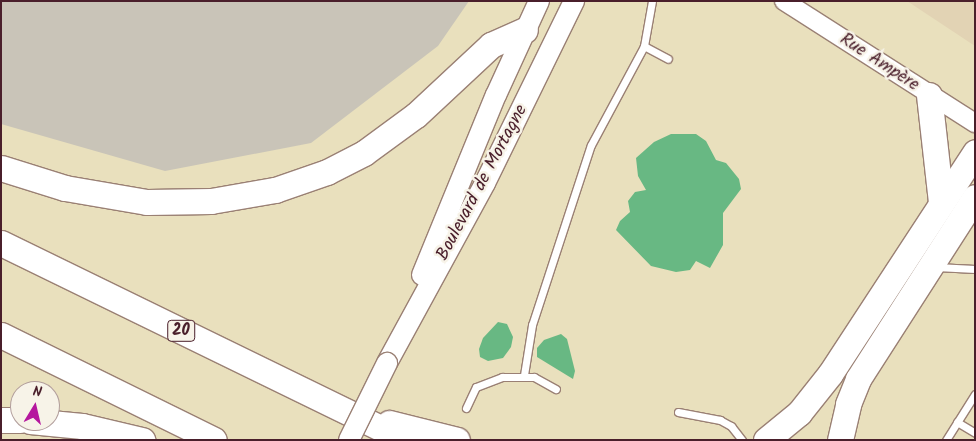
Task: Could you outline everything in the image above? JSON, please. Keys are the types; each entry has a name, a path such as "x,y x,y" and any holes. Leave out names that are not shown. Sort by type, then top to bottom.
{"highway":[{"path":"1,168 65,188 147,202 211,201 275,190 328,172 364,153 416,115 491,45 525,30"},
{"path":"929,95 941,202"},
{"path":"766,440 799,413 818,391 975,152"},
{"path":"840,440 848,404 858,379 975,197"},
{"name":"20","path":"1,243 405,440"},
{"path":"1,335 214,440"},
{"path":"352,414 457,440"},
{"path":"60,424 82,426 142,440"}],"main road":[{"name":"Boulevard de Mortagne","path":"349,440 386,363 525,30 539,1"},
{"name":"Boulevard de Mortagne","path":"386,363 486,183 574,1"}],"street":[{"name":"Rue Ampère","path":"784,1 975,123"}],"lane":[{"path":"524,375 532,325 591,145 644,46 652,1"},
{"path":"644,46 668,59"},
{"path":"930,266 975,269"},
{"path":"466,408 476,386 482,382 524,375 534,377 556,389"},
{"path":"946,440 975,394"},
{"path":"678,412 720,420 731,426 742,440"},
{"path":"957,422 975,433"}],"shaded area":[{"path":"1,1 469,1 438,46 311,143 165,171 1,124"},
{"path":"907,1 975,1 975,46"}],"green space":[{"path":"671,134 696,134 706,141 716,160 726,163 739,179 741,189 723,213 723,245 710,268 696,261 690,270 676,272 651,266 616,230 620,221 630,212 628,201 635,192 646,190 638,176 636,158 654,142"},
{"path":"498,322 507,324 513,337 511,347 503,358 488,361 480,357 479,349 483,338"},
{"path":"561,334 567,339 575,371 573,379 537,357 537,348 544,340"}]}
